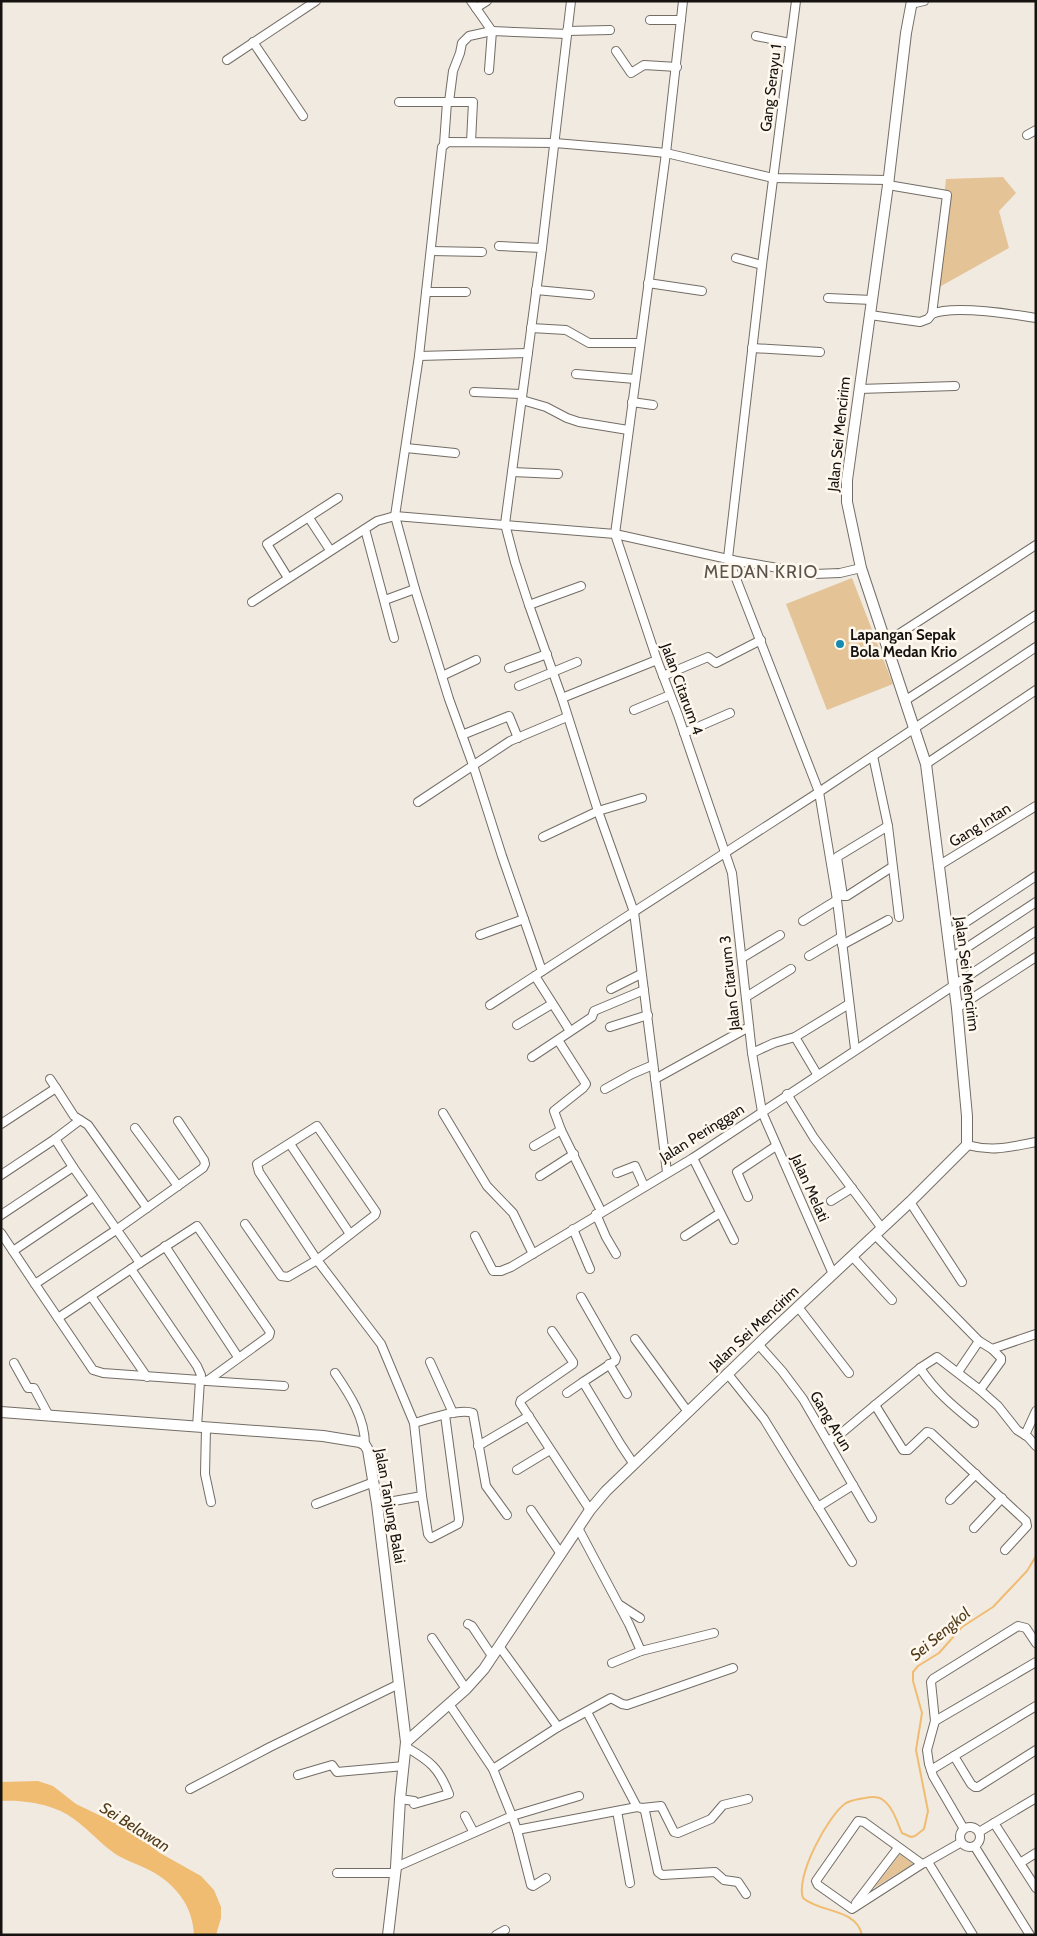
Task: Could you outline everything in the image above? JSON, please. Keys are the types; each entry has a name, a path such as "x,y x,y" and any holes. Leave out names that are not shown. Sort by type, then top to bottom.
{"street":[{"path":"227,60 316,1"},
{"path":"487,1 474,5 492,31 489,70"},
{"path":"571,1 542,248 505,524 529,605 634,912 667,1172"},
{"path":"615,534 666,153 683,1"},
{"name":"Gang Serayu 1","path":"728,558 762,265 796,1"},
{"path":"911,3 924,1"},
{"name":"Jalan Sei Mencirim","path":"406,1745 466,1689 499,1646 590,1510 633,1463 910,1202 966,1145 966,1107 954,986 926,764 861,568 850,523 847,494 847,480 911,3"},
{"path":"650,20 681,20"},
{"path":"542,971 442,676 395,516 419,356 448,102 453,71 465,38 474,34 492,31 567,32 610,30"},
{"path":"756,36 790,43"},
{"path":"253,42 304,116"},
{"path":"616,51 631,73 644,65 676,67"},
{"path":"399,102 473,102 471,142"},
{"path":"1027,135 1036,130"},
{"path":"444,144 471,142 555,143 666,153 773,178 888,182 947,195 932,314 928,319 920,322 870,315"},
{"path":"498,246 542,248"},
{"path":"431,251 482,252"},
{"path":"736,258 762,265"},
{"path":"648,283 702,291"},
{"path":"536,290 590,295"},
{"path":"426,292 466,292"},
{"path":"828,298 872,300"},
{"path":"932,314 980,311 1036,318"},
{"path":"531,328 566,330 589,343 640,343"},
{"path":"752,348 820,352"},
{"path":"419,356 528,353"},
{"path":"576,374 635,379"},
{"path":"859,389 955,386"},
{"path":"474,392 522,397 579,422 628,430"},
{"path":"632,402 652,405"},
{"path":"406,448 455,453"},
{"path":"512,472 558,474"},
{"path":"288,578 267,544 338,498"},
{"path":"252,602 330,550 382,519 395,516 615,534 814,574 840,573 861,568"},
{"path":"309,518 330,550"},
{"path":"366,529 394,638"},
{"name":"Jalan Citarum 4","path":"615,534 657,660 726,852"},
{"path":"886,643 1036,545"},
{"path":"728,558 819,792 837,900 848,1004 855,1049"},
{"path":"529,605 581,586"},
{"path":"385,600 415,589"},
{"path":"906,700 1036,615"},
{"path":"663,676 708,657 716,664 761,640"},
{"path":"490,1006 819,792 1036,647"},
{"path":"509,668 547,654"},
{"path":"442,676 476,660"},
{"path":"562,698 657,660"},
{"path":"519,686 577,662"},
{"path":"926,764 1036,690"},
{"path":"634,710 670,695"},
{"path":"684,733 730,713"},
{"path":"462,735 509,716 518,738"},
{"path":"418,802 473,765 518,738 568,717"},
{"path":"873,756 888,826 899,916"},
{"path":"543,837 598,811 642,798"},
{"name":"Gang Intan","path":"938,866 1036,806"},
{"path":"888,826 837,856 843,896 848,896 892,867"},
{"name":"Jalan Citarum 3","path":"726,852 732,873 752,1053 762,1112"},
{"path":"948,934 1036,876"},
{"path":"803,921 837,900"},
{"path":"951,958 1036,902"},
{"path":"480,935 524,919"},
{"path":"809,956 888,920"},
{"name":"Jalan Peringgan","path":"475,1236 493,1271 501,1271 511,1267 693,1158 1036,930"},
{"path":"742,958 780,934"},
{"path":"956,1008 1036,957"},
{"path":"746,997 791,969"},
{"path":"611,989 641,974"},
{"path":"534,976 570,1031"},
{"path":"532,1057 592,1017 594,1011 644,990"},
{"path":"517,1025 552,1004"},
{"path":"752,1053 774,1043 795,1037 848,1004"},
{"path":"610,1027 648,1014"},
{"path":"655,1079 749,1027"},
{"path":"795,1037 817,1074"},
{"path":"558,1040 586,1084 554,1111 599,1213 606,1237 616,1254"},
{"path":"604,1089 653,1065"},
{"path":"50,1079 74,1116 88,1125 147,1208"},
{"path":"1,1124 56,1088"},
{"path":"787,1094 814,1138 852,1188 878,1231 979,1341 992,1349 1001,1358 1001,1361 980,1390"},
{"name":"Jalan Melati","path":"762,1112 833,1274"},
{"path":"443,1113 487,1186 513,1213 533,1254"},
{"path":"1,1175 80,1120"},
{"path":"35,1284 116,1230 203,1168 204,1160 178,1122"},
{"path":"245,1224 284,1278 295,1274 317,1260 375,1215 375,1210 319,1127 316,1126 258,1163 256,1167 317,1260 381,1344 414,1423 422,1496 428,1534 431,1538 458,1524 460,1519 449,1414 430,1362"},
{"path":"135,1128 178,1186"},
{"path":"534,1146 561,1130"},
{"path":"54,1139 140,1263"},
{"path":"966,1145 982,1149 999,1150 1036,1142"},
{"path":"290,1144 350,1234"},
{"path":"748,1197 737,1172 776,1146"},
{"path":"540,1176 574,1154"},
{"path":"693,1158 734,1240"},
{"path":"617,1174 635,1166 644,1186"},
{"path":"1,1215 74,1167"},
{"path":"831,1201 852,1188"},
{"path":"13,1251 93,1197"},
{"path":"910,1202 962,1282"},
{"path":"685,1236 720,1213"},
{"path":"58,1318 198,1226 269,1331 270,1336 203,1381"},
{"path":"573,1229 590,1269"},
{"path":"1,1233 93,1370 103,1373 147,1377 284,1386"},
{"path":"165,1246 238,1357"},
{"path":"852,1256 892,1300"},
{"path":"131,1269 197,1366 201,1375 203,1381 202,1427 205,1474 211,1502"},
{"path":"91,1296 147,1377"},
{"path":"567,1393 615,1361 616,1358 581,1297"},
{"path":"798,1307 849,1373"},
{"path":"552,1331 574,1362 520,1401 590,1510"},
{"path":"992,1349 1036,1334"},
{"path":"635,1339 688,1412"},
{"path":"958,1372 979,1341"},
{"name":"Gang Arun","path":"758,1344 803,1399 872,1518"},
{"path":"828,1441 844,1431 920,1368 937,1357 980,1390 1002,1411 1017,1430 1036,1446"},
{"path":"14,1363 28,1388 34,1388 49,1416"},
{"path":"609,1364 627,1394"},
{"path":"920,1368 932,1386 974,1423"},
{"path":"335,1373 355,1404 364,1431 365,1445"},
{"path":"727,1373 764,1419 852,1562"},
{"path":"583,1382 620,1445 633,1463"},
{"path":"875,1405 903,1450 908,1450 929,1432 1027,1523 1027,1526 1005,1550"},
{"path":"1025,1435 1036,1410"},
{"name":"Jalan Tanjung Balai","path":"1,1412 323,1436 360,1442 365,1445 368,1450 374,1482 406,1745 400,1799 396,1870 388,1935"},
{"path":"414,1423 449,1414 473,1413 486,1486 507,1515"},
{"path":"478,1446 528,1416"},
{"path":"517,1470 550,1450"},
{"path":"950,1500 976,1474"},
{"path":"316,1504 374,1482"},
{"path":"818,1507 853,1485"},
{"path":"377,1504 422,1496"},
{"path":"974,1528 1002,1498"},
{"path":"531,1510 561,1554"},
{"path":"578,1528 642,1651"},
{"path":"619,1604 640,1618"},
{"path":"468,1624 472,1626 492,1656"},
{"path":"964,1828 930,1770 928,1750 935,1721 931,1686 933,1678 1018,1626 1026,1628 1036,1643"},
{"path":"612,1663 642,1651 714,1633"},
{"path":"432,1638 466,1689"},
{"path":"499,1646 558,1727"},
{"path":"935,1721 1036,1662"},
{"path":"493,1769 558,1727 611,1698 627,1705 733,1668"},
{"path":"190,1789 270,1747 399,1684"},
{"path":"449,1704 493,1769 517,1830 527,1876 531,1885 533,1886 546,1878"},
{"path":"930,1770 1036,1706"},
{"path":"587,1712 640,1807 647,1815 658,1872 662,1875 715,1872 724,1880 738,1882 746,1894"},
{"path":"400,1799 414,1801 414,1804 449,1794 439,1773 431,1763 406,1745"},
{"path":"954,1756 971,1784 978,1787 1036,1750"},
{"path":"298,1775 332,1765 336,1772 404,1766"},
{"path":"337,1873 396,1870 473,1832 512,1816 579,1796"},
{"path":"979,1832 1036,1798"},
{"path":"517,1830 617,1810 661,1806 674,1832 678,1833 711,1819 723,1805 748,1799"},
{"path":"617,1810 630,1883"},
{"path":"465,1816 473,1832"},
{"path":"852,1909 818,1885 816,1881 858,1821 864,1822 898,1848 925,1863 973,1935"},
{"path":"994,1823 1036,1888"},
{"path":"971,1827 979,1832 980,1839 975,1847 968,1848 960,1843 959,1836 964,1828 971,1827"},
{"path":"852,1909 960,1843"},
{"path":"975,1847 1030,1935"},
{"path":"852,1909 898,1848"},
{"path":"1020,1863 1036,1853"},
{"path":"496,1935 505,1930"}],"shaded area":[{"path":"1003,177 1016,193 999,211 1009,248 934,290 946,179"},
{"name":"Lapangan Sepak Bola Medan Krio","path":"852,578 893,684 827,710 786,604"},
{"name":"Sei Belawan","path":"38,1781 53,1786 76,1804 130,1830 160,1853 201,1876 214,1890 221,1907 221,1918 216,1935 194,1935 190,1913 173,1887 155,1873 114,1853 67,1814 39,1804 1,1801 1,1782"},
{"path":"900,1854 913,1864 874,1888"}],"waterway":[{"name":"Sei Sengkol","path":"862,1935 853,1920 845,1915 810,1903 803,1898 802,1888 808,1862 822,1833 831,1820 846,1803 853,1800 874,1797 883,1800 892,1811 902,1833 911,1837 924,1829 928,1811 916,1750 922,1713 913,1681 913,1672 918,1666 939,1653 962,1627 993,1607 1027,1571 1036,1556"}],"place":[{"name":"Lapangan Sepak Bola Medan Krio","path":"840,644"}],"district":[{"name":"MEDAN KRIO","path":"761,572"}]}
